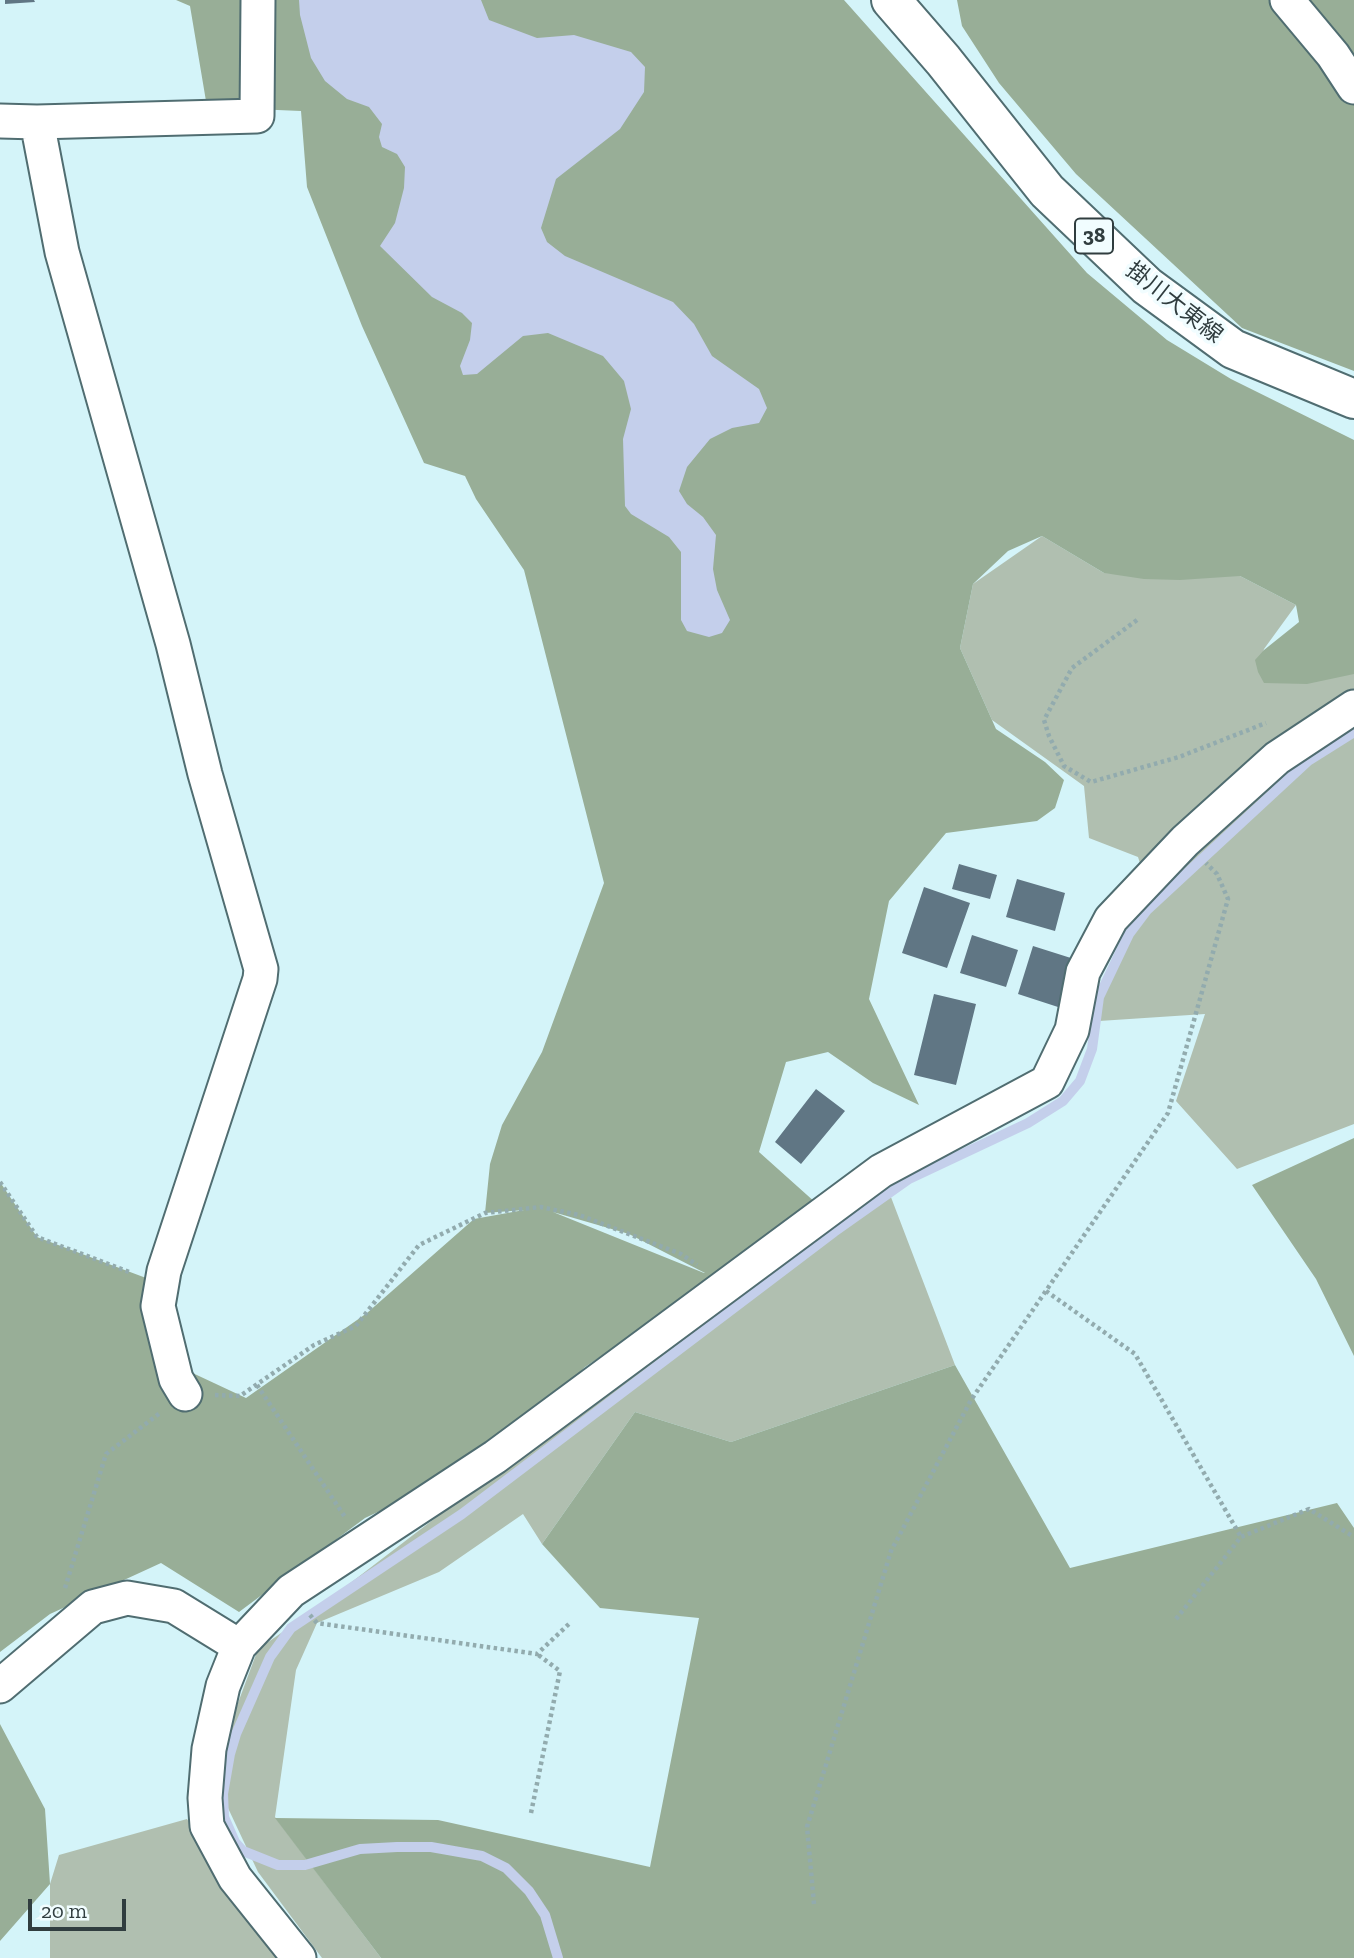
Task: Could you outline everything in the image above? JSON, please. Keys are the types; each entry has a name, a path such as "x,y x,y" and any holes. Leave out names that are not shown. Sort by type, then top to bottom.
{"main road":[{"name":"掛川大東線","path":"891,0 943,60 1047,191 1147,286 1233,349 1354,399"}],"street":[{"path":"0,121 257,116 258,0"},
{"path":"1287,0 1333,55 1354,87"},
{"path":"37,122 62,252 173,644 205,774 261,969 260,979 164,1271 158,1306 176,1379 185,1394"},
{"path":"299,1958 235,1878 207,1826 205,1798 209,1749 223,1686 239,1646 292,1591 495,1457 881,1171 1047,1082 1072,1030 1083,972 1111,919 1185,841 1277,758 1354,707"},
{"path":"0,1686 93,1607 127,1598 174,1606 239,1646"}],"path":[{"path":"1137,620 1072,668 1044,720 1064,766 1091,782 1179,757 1267,723"},
{"path":"814,1905 807,1827 891,1551 971,1400 1168,1113 1228,899 1217,874"},
{"path":"0,1182 37,1237 162,1284"},
{"path":"65,1632 65,1584 106,1454 185,1394 240,1396 314,1345 356,1326 419,1245 485,1213 541,1208 579,1215 681,1254 727,1286"},
{"path":"1046,1291 1135,1354 1241,1537"},
{"path":"257,1385 362,1544"},
{"path":"1176,1619 1241,1537 1309,1509 1354,1537"},
{"path":"537,1654 570,1622"},
{"path":"317,1623 537,1654 561,1671 531,1813"}],"green space":[{"path":"176,0 844,0 1087,273 1167,340 1231,379 1354,440 1354,674 1307,684 1264,683 1255,660 1299,622 1296,605 1240,576 1180,580 1144,579 1104,573 1042,536 1008,551 973,584 960,648 996,729 1045,762 1064,780 1055,808 1037,821 946,833 889,901 869,999 919,1105 873,1083 828,1052 786,1062 759,1152 826,1212 716,1279 585,1367 495,1457 365,1518 239,1612 161,1563 50,1614 0,1652 0,1182 37,1237 162,1284 184,1369 246,1398 367,1313 474,1219 524,1210 485,1213 490,1164 502,1125 542,1052 604,883 524,570 476,499 465,476 424,463 362,326 307,187 301,111 207,107 190,6","holes":["553,1212 629,1234 705,1273"]},
{"path":"957,0 1354,0 1354,371 1242,328 1076,174 999,83 962,26"},
{"path":"1042,536 1104,573 1240,576 1296,605 1264,649 1258,672 1354,673 1354,1124 1237,1169 1176,1101 1205,1014 1084,1022 1147,885 1138,857 1089,838 1084,786 992,720 960,648 973,584"},
{"path":"1354,1138 1354,1356 1316,1279 1252,1185"},
{"path":"881,1171 955,1365 731,1442 635,1412 542,1544 523,1514 439,1572 317,1623 296,1670 275,1817 381,1958 322,1958 258,1872 228,1808 222,1746 258,1649 319,1607 519,1454"},
{"path":"955,1365 1070,1568 1337,1503 1354,1528 1354,1958 381,1958 275,1818 438,1820 650,1867 699,1618 600,1608 542,1544 635,1412 731,1442"},
{"path":"0,1724 45,1809 50,1884 0,1941"},
{"path":"187,1819 286,1958 50,1958 50,1884 59,1855"}],"water":[{"path":"299,0 481,0 489,20 537,38 574,35 631,52 645,67 644,92 620,129 556,179 541,228 547,242 565,256 673,302 694,324 712,356 759,389 767,408 759,423 732,428 710,439 687,467 679,491 687,504 703,517 716,535 713,569 717,590 730,620 722,633 709,637 687,631 681,620 681,552 669,537 631,514 625,506 623,439 631,409 624,381 603,356 548,333 523,336 477,374 463,375 460,366 470,340 472,323 462,313 432,297 380,246 395,223 404,188 405,167 397,154 382,147 379,137 382,124 369,107 347,99 325,81 311,58"}],"building":[{"path":"5,0 34,0 35,2 5,4"},
{"path":"959,864 997,875 990,899 952,889"},
{"path":"1017,879 1065,893 1055,931 1006,917"},
{"path":"924,887 970,903 947,968 902,953"},
{"path":"972,935 1018,950 1006,987 960,973"},
{"path":"1033,946 1074,959 1058,1007 1018,994"},
{"path":"934,994 976,1004 956,1085 914,1075"},
{"path":"816,1089 845,1111 801,1164 775,1142"}],"waterway":[{"path":"558,1958 545,1915 529,1891 506,1868 482,1856 431,1847 397,1847 360,1849 305,1865 278,1865 243,1851 235,1842 224,1817 223,1794 236,1734 270,1657 291,1628 462,1514 834,1232 909,1179 1028,1123 1063,1101 1080,1081 1092,1049 1099,997 1129,934 1147,910 1308,761 1354,732"}]}
